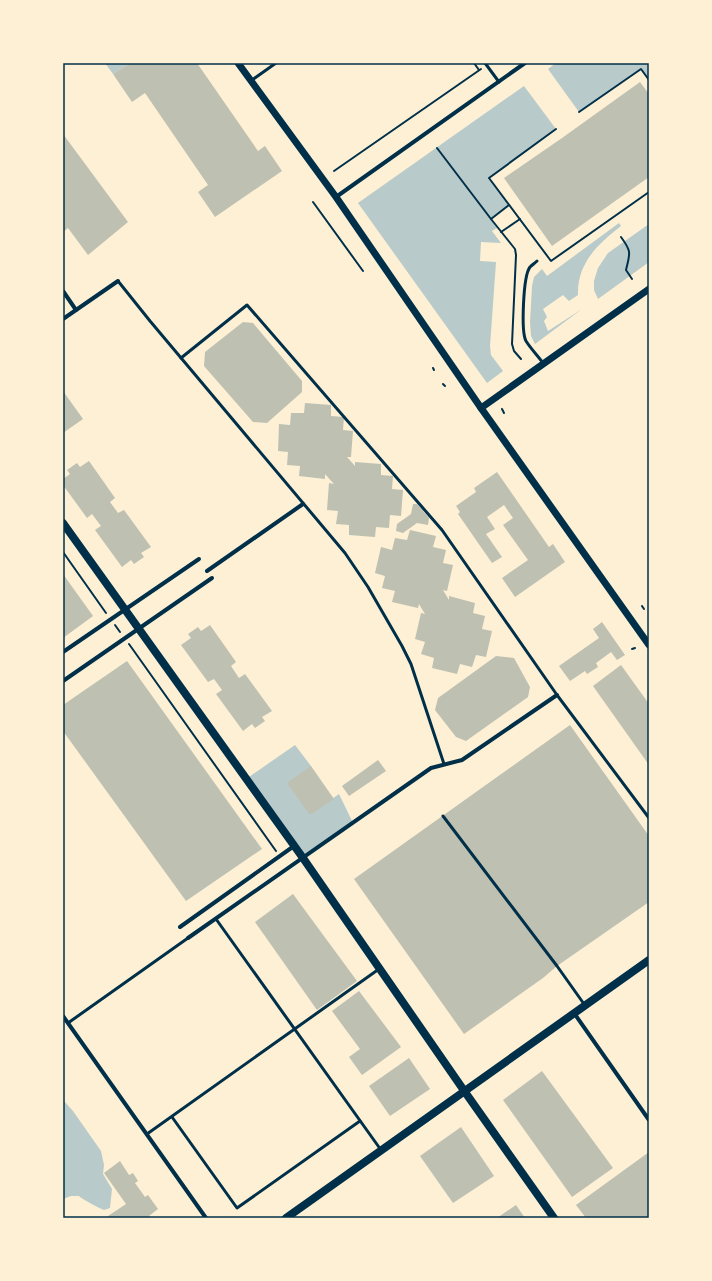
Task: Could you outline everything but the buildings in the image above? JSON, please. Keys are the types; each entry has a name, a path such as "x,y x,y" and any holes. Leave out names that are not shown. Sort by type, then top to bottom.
{"main road":[{"path":"63,523 303,858 464,1092 554,1218"},
{"path":"286,1218 649,960"}],"street":[{"path":"238,63 336,197 481,408 649,645"},
{"path":"336,197 525,63"},
{"path":"63,319 118,281"},
{"path":"481,408 649,288"},
{"path":"63,291 76,310"},
{"path":"207,571 303,504"},
{"path":"63,652 199,559"},
{"path":"63,681 212,578"},
{"path":"188,938 431,768 462,760 557,694"},
{"path":"180,927 294,846"},
{"path":"574,1013 649,1120"},
{"path":"63,1016 206,1218"}],"lane":[{"path":"252,81 276,63"},
{"path":"486,64 499,82"},
{"path":"537,261 530,268 525,286 525,340 543,363"},
{"path":"118,281 345,553 368,587 402,646 410,664 444,764"},
{"path":"181,358 247,305 442,530 557,694 649,818"},
{"path":"443,816 557,966 585,1006"},
{"path":"216,919 382,1151"},
{"path":"68,1023 188,938"},
{"path":"147,1134 379,969"},
{"path":"172,1117 237,1208 360,1120"}],"path":[{"path":"474,63 479,70"},
{"path":"334,171 486,64"},
{"path":"579,112 641,69 649,80"},
{"path":"556,129 489,178 551,261 649,192"},
{"path":"437,148 490,219 515,249 512,344 514,351 521,359"},
{"path":"313,202 363,271"},
{"path":"490,219 509,205"},
{"path":"501,232 520,219"},
{"path":"620,237 628,247 630,254 626,270 632,279"},
{"path":"63,552 277,852"}],"shaded area":[{"path":"105,63 130,63 113,74"},
{"path":"556,63 649,63 649,80 641,69 579,112 548,69"},
{"path":"524,86 556,129 489,178 509,205 491,219 497,228 492,231 501,243 481,242 480,261 496,262 490,346 491,355 503,371 487,383 358,203"},
{"path":"619,223 621,226 604,240 590,255 581,273 578,295 569,301 563,295 543,309 547,317 544,321 548,331 582,309 535,344 531,336 530,322 534,277 542,269 547,276"},
{"path":"649,224 649,262 598,299 594,290 594,281 598,268 608,253"},
{"path":"295,745 311,766 311,814 339,794 353,823 303,858 246,779"},
{"path":"63,1100 73,1111 101,1151 104,1165 103,1174 112,1189 110,1208 104,1210 79,1196 71,1196 63,1199"}]}
